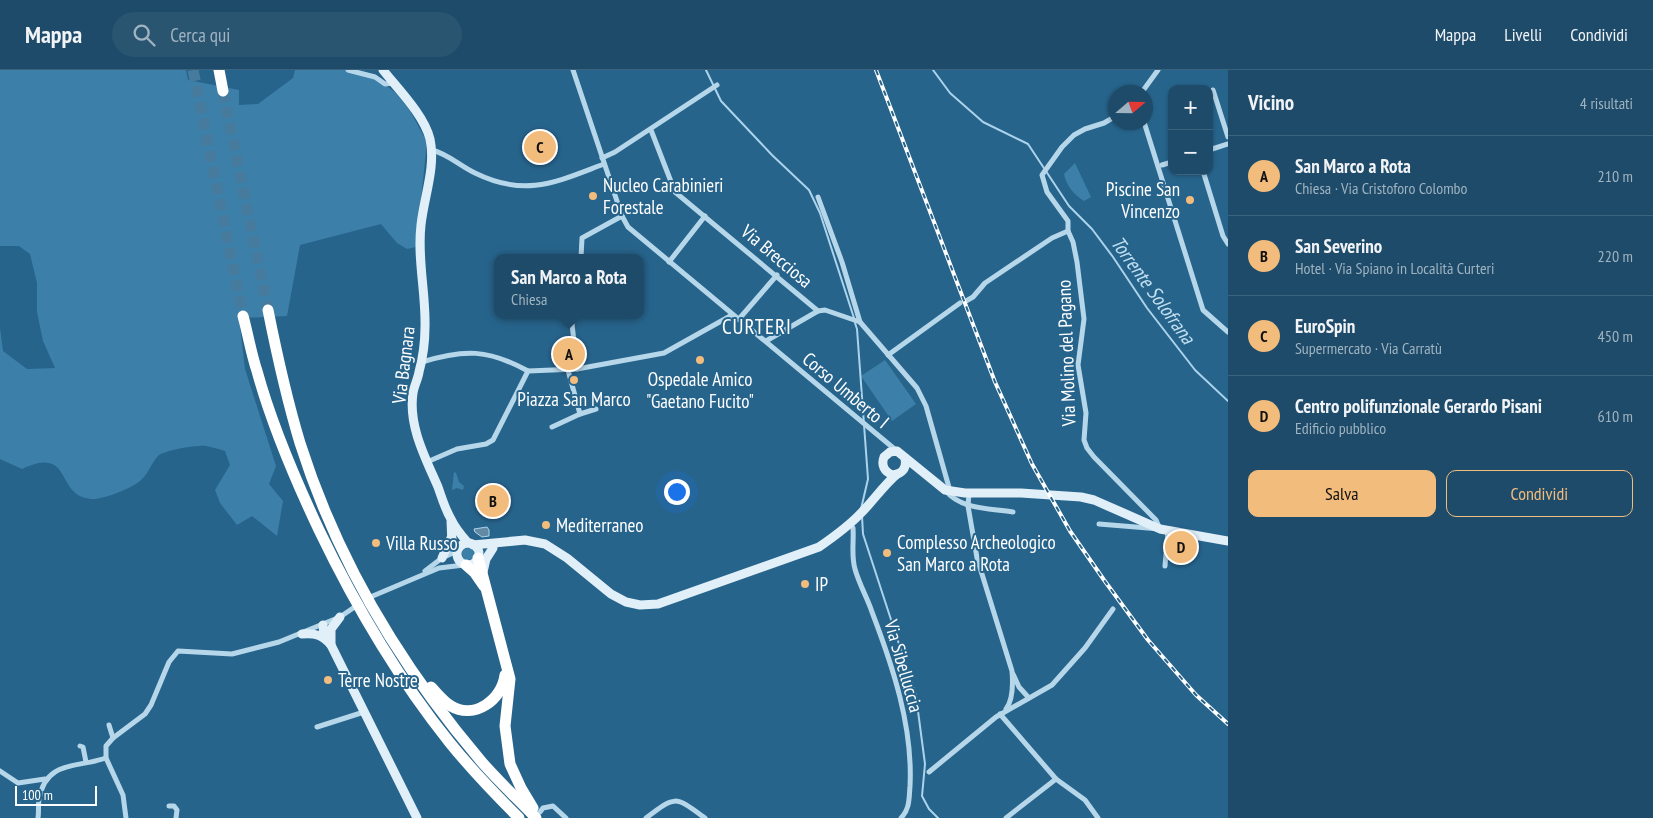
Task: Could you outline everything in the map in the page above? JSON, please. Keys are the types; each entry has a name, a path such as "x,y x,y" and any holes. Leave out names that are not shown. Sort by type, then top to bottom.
{"highway":[{"path":"219,70 223,91"},
{"path":"268,310 300,443 324,507 355,576 378,616 430,697 482,762 538,816"},
{"path":"243,316 257,371 283,450 344,580 369,626 410,690 450,743 519,818"},
{"path":"478,558 510,679 505,726 510,764 521,788 538,816"},
{"path":"465,565 475,573 485,587"},
{"path":"402,654 441,697 452,706 466,711 481,708 498,696 504,686 506,664"},
{"path":"494,792 513,818"}],"main road":[{"path":"383,70 423,123 429,136 432,150"},
{"name":"Via Bagnara","path":"432,150 429,181 421,225 420,254 425,325 422,362 413,392 412,406 416,430 427,462 451,519 471,544"},
{"path":"918,469 893,475 886,471 882,464 886,454 897,452 947,490 969,493 1021,493 1081,497 1094,500 1164,530 1228,541"},
{"path":"503,543 478,558 474,563 465,565 459,560 457,551 462,545 525,540 545,544 566,558 611,594 626,602 640,605 658,604 819,547 851,524 883,486 900,472 906,462 905,459"},
{"path":"883,486 886,471"},
{"name":"Via Bagnara","path":"451,519 451,538 457,551"},
{"path":"442,558 451,538"},
{"path":"471,544 478,550 478,558"},
{"path":"483,572 486,559 493,548"},
{"path":"324,637 327,627 340,617"},
{"path":"327,627 331,645 417,818"},
{"path":"302,634 315,633 324,637 331,645"}],"street":[{"path":"348,70 375,77 385,84 393,83"},
{"name":"Corso Umberto I","path":"573,70 622,216 628,227 897,452"},
{"path":"1147,85 1158,70"},
{"path":"432,150 442,153 472,172 494,182 516,186 540,185 560,181 603,161 718,86"},
{"path":"1213,90 1228,137"},
{"name":"Via Molino del Pagano","path":"1108,120 1074,135 1043,172 1043,182 1047,192 1068,221 1068,231 1073,242 1077,262 1084,320 1078,365 1086,413 1084,440 1094,457 1164,530"},
{"name":"Via Brecciosa","path":"651,130 675,192 818,311"},
{"path":"1147,130 1203,310 1228,332"},
{"path":"1213,149 1228,144"},
{"path":"1162,165 1168,163"},
{"path":"1204,175 1223,236 1228,244"},
{"path":"818,197 842,262 858,322"},
{"path":"581,254 582,238 622,216"},
{"path":"669,262 705,216"},
{"path":"966,301 973,297 985,283 1052,238 1068,231"},
{"path":"739,319 777,275"},
{"path":"888,355 960,303"},
{"path":"766,341 818,311 825,310 858,322 917,388 926,406 947,490 951,498 968,506 1013,512"},
{"path":"422,362 447,354 474,352 505,361 528,372 577,369 664,353 732,315"},
{"path":"571,319 577,369"},
{"path":"568,370 580,414"},
{"path":"427,462 457,449 486,444 493,440 528,372"},
{"path":"552,427 596,409"},
{"path":"886,442 886,454"},
{"path":"969,493 968,506 977,558 1012,671 1019,686 1029,698"},
{"path":"1143,522 1146,511"},
{"name":"Via Sibelluccia","path":"851,524 853,528 852,558 855,570 871,607 885,648 904,718 910,772 907,809 900,818"},
{"path":"1099,524 1164,530 1165,566"},
{"path":"419,576 442,558 457,551"},
{"path":"340,617 374,595 419,576 439,568 465,565"},
{"path":"1002,713 1045,690 1060,677 1113,609"},
{"path":"126,818 124,795 106,758 106,746 113,738 145,714 151,705 169,662 178,651 232,654 327,627"},
{"path":"929,772 1009,706 1013,684 1012,671"},
{"path":"317,727 364,712"},
{"path":"1002,713 1056,779 1085,800 1098,818"},
{"path":"108,725 113,738"},
{"path":"80,746 83,747 86,762"},
{"path":"0,771 13,781 22,784 45,779 54,772 86,762 106,758"},
{"path":"38,818 39,800 45,779"},
{"path":"1006,818 1056,779"},
{"path":"10,787 13,781"},
{"path":"646,818 668,801 676,800 705,818"},
{"path":"169,806 174,806 177,810 176,818"},
{"path":"538,816 543,808 553,806 566,818"}],"shaded area":[{"path":"0,70 186,70 188,80 239,90 239,105 258,104 293,78 295,70 348,70 375,77 396,93 410,111 427,142 416,247 407,249 397,243 381,224 300,245 287,316 239,318 245,369 276,466 269,484 283,501 277,536 252,516 237,525 220,503 215,490 230,465 225,451 215,448 196,446 162,454 156,458 139,482 119,492 96,499 80,496 72,490 57,467 50,463 38,463 22,469 0,459 0,328 3,351 27,369 55,368 43,341 37,312 37,283 30,254 19,246 0,246"},
{"path":"1075,163 1091,197 1084,201 1071,189 1064,174"},
{"path":"885,360 916,404 892,421 861,376"},
{"path":"454,472 459,482 464,486 463,490 457,488 452,490"},
{"path":"487,527 489,536 482,537 474,529"},
{"path":"466,548 470,548 474,554 470,560 466,560 462,556 462,552"}],"waterway":[{"path":"706,70 721,101 772,155 809,190 820,213 854,318"},
{"name":"Torrente Solofrana","path":"933,70 950,93 983,122 1028,144 1069,206 1092,229 1147,308 1195,370 1228,401"},
{"path":"855,323 868,479 861,509"},
{"path":"862,516 863,534 916,696 925,764 922,796 929,809 938,818"}],"tunnel":[{"path":"193,70 243,316"},
{"path":"223,91 268,310"}],"railway":[{"path":"876,70 995,382 1032,464 1070,531 1148,640 1196,695 1228,724"}],"place":[{"name":"EuroSpin","path":"540,147"},
{"name":"Nucleo Carabinieri Forestale","path":"593,196"},
{"name":"Piscine San Vincenzo","path":"1190,200"},
{"name":"San Marco a Rota","path":"569,354"},
{"name":"Ospedale Amico \"Gaetano Fucito\"","path":"700,360"},
{"name":"Piazza San Marco","path":"574,380"},
{"name":"San Severino","path":"493,501"},
{"name":"Mediterraneo","path":"546,525"},
{"name":"Villa Russo","path":"376,543"},
{"name":"Centro polifunzionale Gerardo Pisani","path":"1181,547"},
{"name":"Complesso Archeologico San Marco a Rota","path":"887,553"},
{"name":"IP","path":"805,584"},
{"name":"Terre Nostre","path":"328,680"}],"district":[{"name":"CURTERI","path":"757,326"}]}
